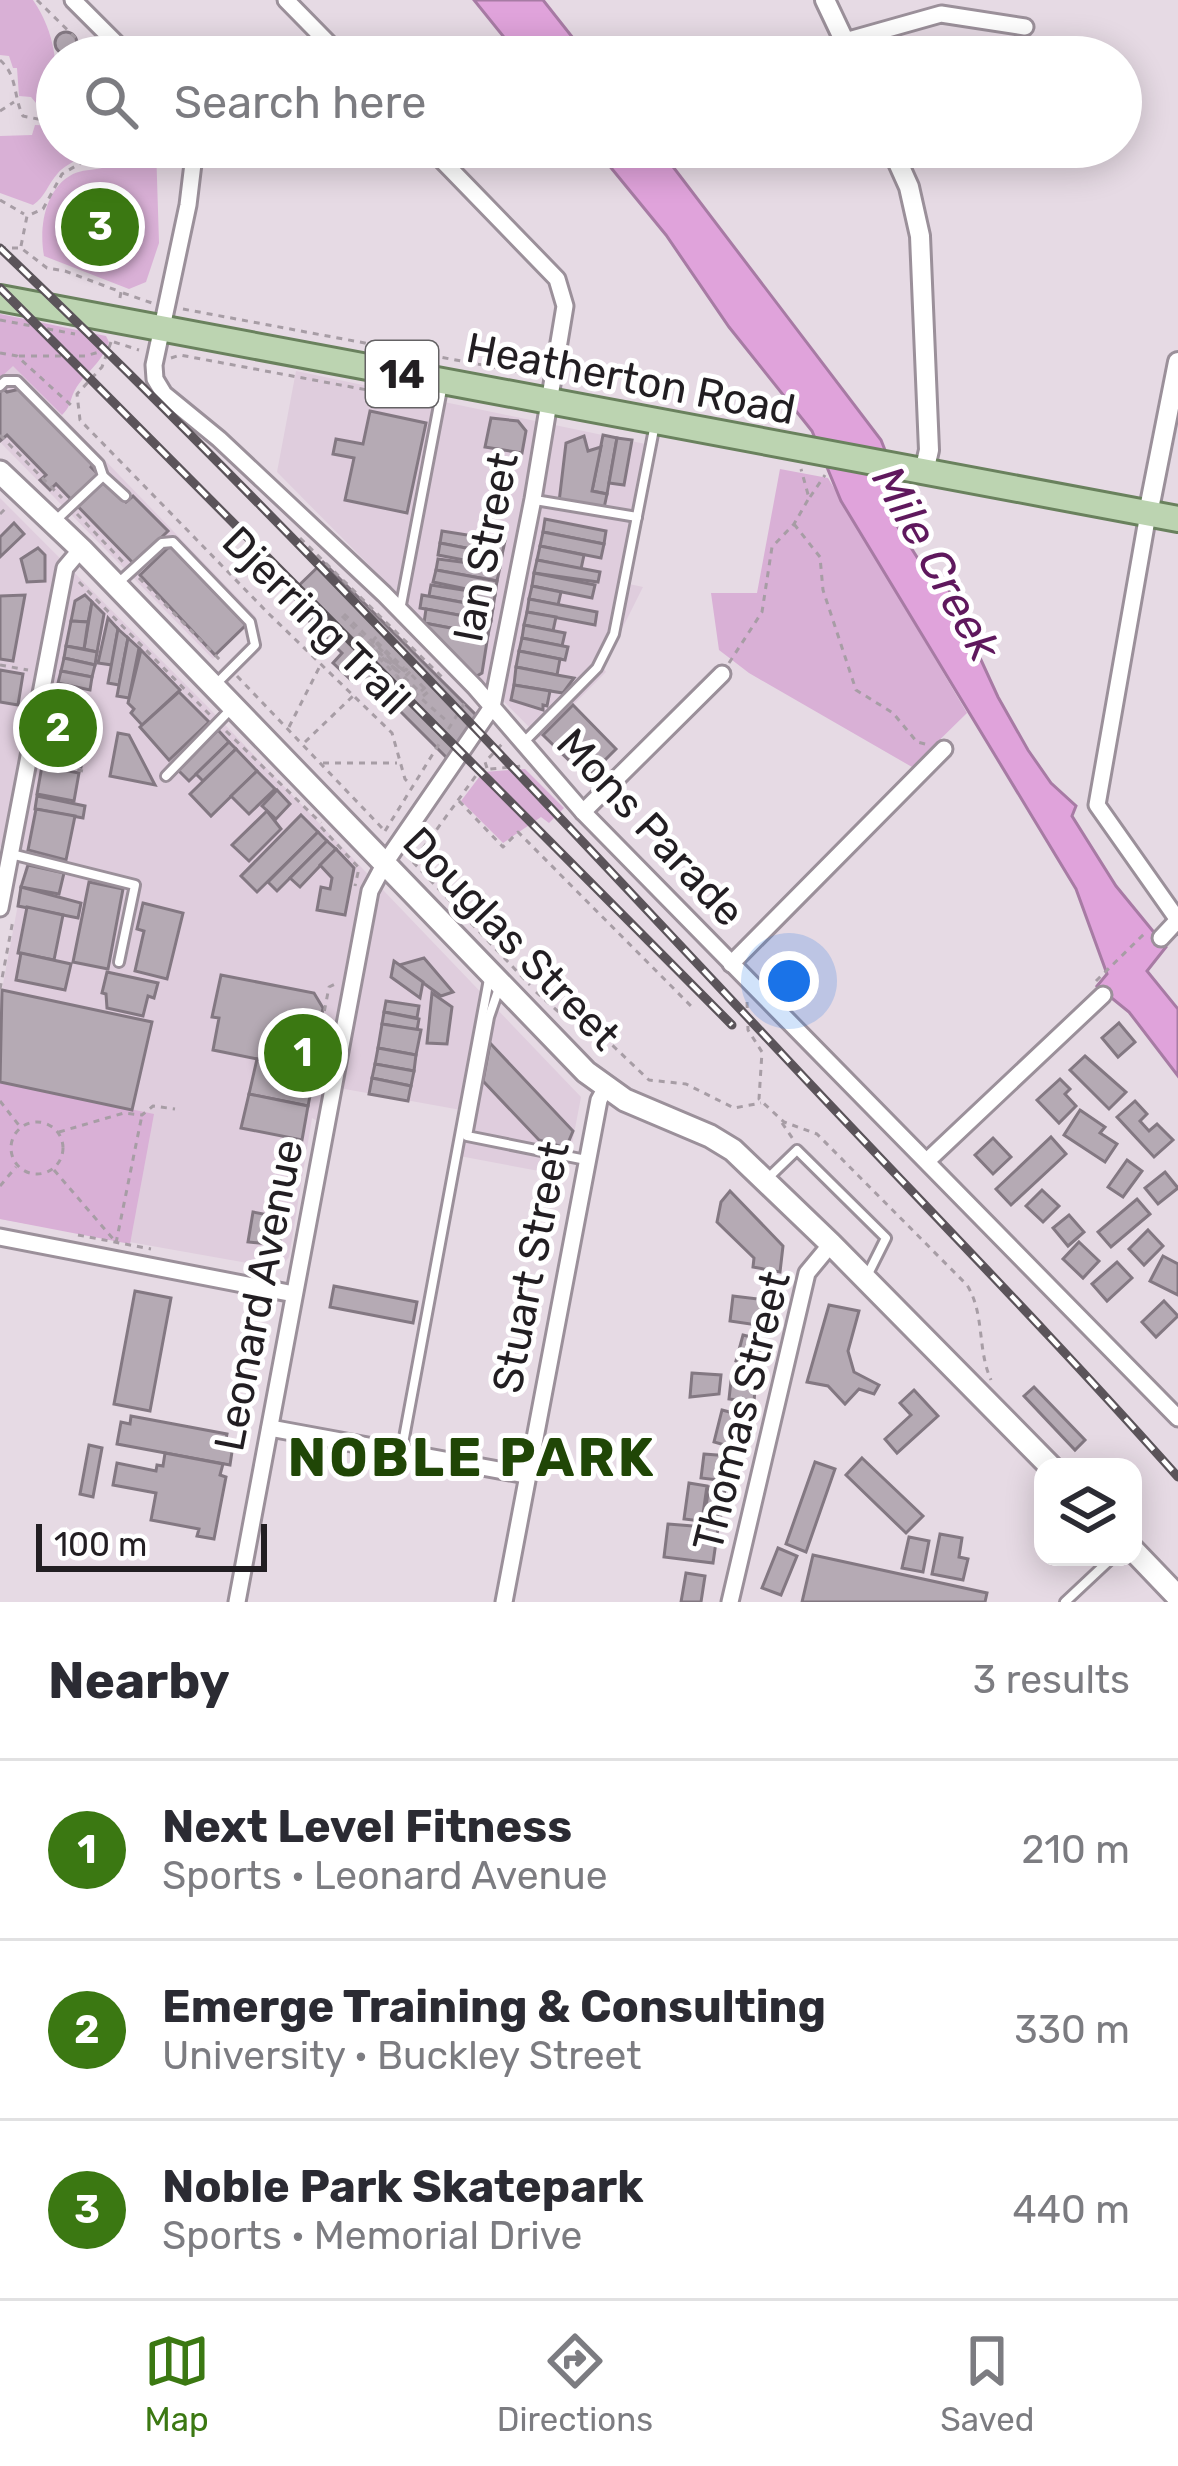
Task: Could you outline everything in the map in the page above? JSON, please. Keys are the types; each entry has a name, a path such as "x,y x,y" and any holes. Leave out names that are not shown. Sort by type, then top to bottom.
{"main road":[{"name":"Heatherton Road","path":"0,298 113,330 162,330 441,393 547,401 1178,519"},
{"name":"Douglas Street","path":"0,472 62,514 81,549 123,578 213,688 225,716 391,854 496,977 605,1089 733,1150 1042,1458"},
{"path":"1142,1559 1178,1597"}],"street":[{"path":"73,0 109,36"},
{"path":"286,0 321,36"},
{"path":"825,0 842,36"},
{"path":"883,36 941,14 1025,27"},
{"path":"162,330 191,168"},
{"name":"Ian Street","path":"449,168 557,279 565,294 533,500 492,707"},
{"path":"900,168 920,236 929,450 924,472"},
{"name":"Mons Parade","path":"162,330 154,377 164,394 400,610 475,687 583,812 1178,1418"},
{"path":"1155,933 1177,921 1096,805 1178,362"},
{"path":"8,904 11,854 65,568 81,549"},
{"path":"583,812 722,674"},
{"name":"Leonard Avenue","path":"237,1602 370,892 492,707"},
{"path":"730,964 944,749"},
{"path":"927,1161 1103,994"},
{"name":"Stuart Street","path":"503,1602 587,1160 605,1089"},
{"path":"0,1237 114,1251 294,1294"},
{"name":"Thomas Street","path":"730,1602 807,1273 831,1244"},
{"path":"270,1428 526,1475"}],"lane":[{"path":"0,386 17,381 125,496"},
{"path":"400,610 441,393"},
{"path":"522,744 597,668 614,634 656,422"},
{"path":"62,514 103,476"},
{"path":"533,500 637,517"},
{"path":"123,578 162,543 173,542 250,622 256,645 213,688"},
{"path":"166,776 225,716"},
{"path":"11,854 135,885 119,962"},
{"path":"496,977 467,1136 587,1160"},
{"path":"400,1455 496,977"},
{"path":"765,1181 797,1150 886,1238 865,1279"},
{"path":"1065,1602 1103,1566"}],"path":[{"path":"37,0 74,36"},
{"path":"0,60 15,83 15,101 22,116 36,119"},
{"path":"0,111 15,101"},
{"path":"27,216 43,209 62,174 72,168"},
{"path":"0,200 27,216"},
{"path":"21,248 27,216"},
{"path":"0,248 21,248 47,268 121,292 162,330 441,393"},
{"path":"76,408 76,394 102,367 112,348 121,292"},
{"path":"0,320 89,336"},
{"path":"113,330 162,330 536,375"},
{"path":"0,353 82,357 112,348"},
{"name":"Djerring Trail","path":"17,356 67,405 76,408 80,420 101,443 392,733 412,786"},
{"path":"0,435 62,514 123,578 289,728 383,830 391,854 413,862 539,995 570,1022 592,1026 643,1076 686,1084 734,1108 763,1102"},
{"path":"809,498 801,470 820,452"},
{"path":"722,674 762,612 772,547 794,524 809,498 820,452"},
{"path":"794,524 820,557 823,590 856,690 893,712 917,742 944,749"},
{"path":"79,581 225,716 359,868 355,886"},
{"path":"336,622 352,606"},
{"path":"343,615 450,725"},
{"path":"364,650 379,634"},
{"path":"372,644 402,674"},
{"path":"372,644 402,674"},
{"path":"372,644 403,670 372,644"},
{"path":"289,728 322,663"},
{"path":"0,665 45,673"},
{"path":"397,684 402,674 413,669"},
{"path":"412,699 428,685"},
{"path":"383,830 475,687"},
{"path":"304,744 354,695"},
{"path":"413,862 480,770 524,766 502,743 484,762 487,768"},
{"path":"29,760 83,772"},
{"path":"321,763 400,763"},
{"path":"457,800 503,847 518,832 691,1006"},
{"path":"319,825 324,820"},
{"path":"0,989 8,904"},
{"path":"1102,976 1155,933"},
{"path":"313,1070 329,987 344,978"},
{"path":"742,993 748,1030 762,1052 758,1079 763,1102 789,1131 797,1150"},
{"path":"0,1101 21,1128"},
{"path":"114,1251 142,1115 153,1106 175,1109"},
{"path":"58,1132 124,1113 142,1115"},
{"path":"776,1117 818,1134 962,1279 977,1304 986,1368 997,1388"},
{"path":"44,1124 58,1132 63,1148 52,1169 38,1174 18,1166 11,1153 12,1139 21,1128 44,1124"},
{"path":"0,1156 11,1153"},
{"path":"0,1186 18,1166"},
{"path":"52,1169 114,1251"},
{"path":"69,1233 114,1251 159,1251"}],"shaded area":[{"path":"0,0 33,0 50,36 36,36 36,103 31,97 19,96 17,68 9,56 0,55"},
{"path":"474,0 543,0 571,36 503,36"},
{"path":"36,125 36,168 64,168 33,205 0,193 0,136 32,135"},
{"path":"157,168 159,243 146,282 129,289 44,256 43,222 50,199 63,181 83,171"},
{"path":"611,168 674,168 881,440 900,488 894,521 922,565 947,586 1028,750 1051,783 1076,806 1072,816 1116,886 1166,947 1147,971 1178,1009 1178,1076 1129,1012 1097,986 1107,974 1076,889 841,501 812,431 729,327 666,235"},
{"path":"0,314 106,336 105,350 62,415 13,366 0,378"},
{"path":"13,365 256,617 213,659 0,442 0,378"},
{"path":"296,371 655,446 629,584 643,587 603,667 606,672 540,738 277,472"},
{"path":"780,469 828,478 967,713 912,767 749,673 719,650 711,593 757,593"},
{"path":"0,498 209,708 581,1097 566,1176 454,1155 461,1110 328,1086 321,1123 312,1118 289,1257 282,1266 0,1219 0,1000 28,851 0,847"},
{"path":"525,769 564,808 549,823 541,817 503,843 461,801 483,772"},
{"path":"0,1082 154,1114 130,1244 0,1219"}],"building":[{"path":"0,386 7,392 20,389 126,502 133,496 168,531 134,564 56,484 50,490 40,480 46,475 7,435 0,441"},
{"path":"370,411 426,423 407,513 345,500 354,458 333,454 336,439 363,444"},
{"path":"491,418 518,421 526,431 522,453 485,447"},
{"path":"603,435 617,438 607,494 592,491"},
{"path":"584,436 588,451 601,447 592,491 607,494 604,508 559,502 566,443"},
{"path":"617,438 632,440 624,485 609,483"},
{"path":"545,519 606,531 604,544 543,532"},
{"path":"14,523 24,534 0,557 0,537"},
{"path":"442,531 505,541 502,555 440,543"},
{"path":"543,532 604,544 601,558 540,546"},
{"path":"440,543 502,555 500,567 438,555"},
{"path":"170,546 246,625 215,655 140,575"},
{"path":"540,546 584,555 581,569 537,560"},
{"path":"38,548 45,555 45,581 27,582 21,559"},
{"path":"438,559 500,567 497,581 436,570"},
{"path":"537,560 600,572 598,582 534,573"},
{"path":"323,562 478,717 451,762 362,673 353,682 333,663 342,653 290,594"},
{"path":"436,570 497,581 495,595 433,582"},
{"path":"534,573 595,585 592,598 532,586"},
{"path":"431,585 495,595 493,608 429,596"},
{"path":"532,586 561,592 558,605 529,599"},
{"path":"25,595 13,661 0,659 0,596"},
{"path":"85,595 92,602 88,622 71,621 75,601"},
{"path":"422,595 493,608 491,621 420,608"},
{"path":"529,599 597,612 595,625 527,612"},
{"path":"92,602 104,614 97,652 84,649"},
{"path":"426,609 491,621 488,635 424,623"},
{"path":"527,612 556,617 553,631 524,625"},
{"path":"108,618 118,629 112,665 98,663"},
{"path":"71,621 88,622 84,649 66,646"},
{"path":"424,623 488,635 482,673 475,677"},
{"path":"524,625 565,633 562,646 522,638"},
{"path":"118,629 128,638 119,685 108,683"},
{"path":"128,638 139,648 129,698 117,696"},
{"path":"522,638 568,647 565,660 519,651"},
{"path":"66,646 97,652 95,665 64,658"},
{"path":"141,650 180,690 142,725 128,703"},
{"path":"519,651 560,659 557,675 516,667"},
{"path":"64,658 95,665 92,677 61,671"},
{"path":"516,667 574,678 563,693 514,685"},
{"path":"0,670 23,674 18,705 0,702"},
{"path":"61,671 92,677 90,690 58,683"},
{"path":"514,685 550,691 547,706 543,710 511,700"},
{"path":"179,692 209,722 169,760 140,727"},
{"path":"573,705 616,749 587,778 543,735"},
{"path":"51,718 88,725 81,767 43,760"},
{"path":"218,730 229,742 189,781 177,769"},
{"path":"118,733 129,735 155,785 110,776"},
{"path":"229,742 236,749 203,781 196,774"},
{"path":"236,749 257,771 211,816 190,794"},
{"path":"42,766 79,773 74,801 37,794"},
{"path":"257,771 275,789 249,814 231,796"},
{"path":"277,790 290,804 276,819 262,806"},
{"path":"37,796 85,806 83,818 35,809"},
{"path":"36,809 75,816 66,860 28,850"},
{"path":"267,811 281,829 249,861 232,845"},
{"path":"301,815 318,832 257,892 241,876"},
{"path":"318,832 327,841 277,891 268,882"},
{"path":"327,841 336,849 300,887 290,878"},
{"path":"336,849 354,868 345,915 317,910 321,887 330,889 332,878 320,865"},
{"path":"28,865 64,873 59,894 21,887"},
{"path":"89,882 123,889 108,969 73,962"},
{"path":"21,887 81,903 78,918 18,906"},
{"path":"143,903 183,913 167,979 135,971 144,931 137,929"},
{"path":"27,907 63,915 54,960 18,953"},
{"path":"21,953 71,964 65,990 16,980"},
{"path":"424,958 453,992 441,996 399,965"},
{"path":"394,961 423,982 420,998 391,977"},
{"path":"107,972 158,983 154,998 148,996 143,1016 107,1008 102,993"},
{"path":"221,975 314,993 323,1008 311,1070 213,1050 219,1018 212,1017"},
{"path":"2,990 152,1022 132,1110 0,1082"},
{"path":"432,993 452,1007 447,1044 427,1043"},
{"path":"386,1001 419,1006 417,1018 384,1012"},
{"path":"384,1012 419,1019 417,1030 382,1024"},
{"path":"1119,1023 1135,1042 1118,1057 1102,1038"},
{"path":"382,1024 421,1030 416,1055 378,1048"},
{"path":"490,1043 573,1131 566,1148 539,1140 483,1081"},
{"path":"378,1048 416,1055 414,1071 375,1064"},
{"path":"1085,1056 1126,1092 1109,1109 1070,1070"},
{"path":"257,1059 315,1071 308,1106 249,1094"},
{"path":"375,1064 414,1071 411,1086 372,1078"},
{"path":"372,1078 411,1086 408,1101 369,1094"},
{"path":"1060,1079 1076,1106 1059,1123 1037,1100"},
{"path":"249,1094 308,1106 302,1140 241,1128"},
{"path":"1135,1101 1147,1114 1140,1121 1149,1131 1157,1124 1173,1140 1154,1157 1117,1117"},
{"path":"1080,1110 1105,1127 1100,1133 1117,1144 1105,1162 1064,1135"},
{"path":"1051,1137 1066,1154 1011,1205 996,1189"},
{"path":"993,1138 1011,1157 993,1174 975,1155"},
{"path":"1127,1160 1142,1171 1123,1197 1108,1187"},
{"path":"1165,1172 1178,1188 1158,1204 1145,1188"},
{"path":"1042,1190 1059,1206 1043,1222 1026,1206"},
{"path":"730,1191 783,1246 780,1272 753,1267 754,1258 717,1222 721,1202"},
{"path":"1137,1199 1150,1214 1111,1247 1098,1232"},
{"path":"253,1212 284,1218 279,1245 248,1242"},
{"path":"1069,1215 1084,1232 1068,1246 1053,1228"},
{"path":"1148,1230 1163,1246 1144,1265 1129,1249"},
{"path":"1079,1242 1099,1261 1083,1278 1063,1259"},
{"path":"1163,1256 1178,1264 1178,1295 1150,1281"},
{"path":"1117,1262 1132,1278 1107,1301 1092,1284"},
{"path":"334,1286 417,1302 413,1323 330,1307"},
{"path":"135,1291 171,1298 150,1411 114,1404"},
{"path":"733,1296 767,1300 764,1326 730,1321"},
{"path":"1164,1301 1178,1316 1156,1337 1142,1322"},
{"path":"829,1305 859,1311 848,1351 854,1372 879,1385 874,1394 859,1389 845,1404 828,1386 807,1382"},
{"path":"743,1335 763,1340 756,1366 736,1361"},
{"path":"692,1373 721,1375 719,1394 690,1397"},
{"path":"743,1374 756,1376 754,1402 729,1399 731,1381 742,1382"},
{"path":"1034,1387 1085,1440 1075,1450 1024,1396"},
{"path":"914,1390 938,1416 897,1453 885,1439 911,1415 900,1403"},
{"path":"722,1410 745,1416 742,1425 734,1423 728,1446 714,1442"},
{"path":"131,1416 227,1434 225,1444 233,1445 230,1465 117,1444 121,1422 130,1424"},
{"path":"89,1445 102,1448 93,1497 80,1494"},
{"path":"165,1453 223,1464 220,1475 226,1477 214,1539 197,1536 199,1529 151,1520 156,1493 113,1485 117,1463 156,1471 157,1465 163,1466"},
{"path":"704,1454 729,1456 727,1481 701,1478"},
{"path":"862,1458 923,1516 906,1533 846,1475"},
{"path":"815,1462 835,1469 806,1552 786,1544"},
{"path":"689,1483 707,1486 702,1521 684,1519"},
{"path":"709,1487 725,1490 721,1515 705,1512"},
{"path":"668,1524 718,1528 713,1563 664,1557"},
{"path":"940,1534 962,1538 959,1557 968,1559 963,1580 932,1574"},
{"path":"909,1537 929,1541 923,1572 902,1568"},
{"path":"778,1548 797,1556 781,1595 762,1588"},
{"path":"813,1555 987,1593 985,1602 802,1602"},
{"path":"686,1573 705,1576 701,1602 681,1602"}],"railway":[{"path":"0,248 397,646 1178,1477"},
{"path":"0,288 732,1025"}],"place":[{"name":"Noble Park Skatepark","path":"100,227"},
{"name":"Emerge Training & Consulting","path":"58,728"},
{"name":"Next Level Fitness","path":"303,1053"}],"district":[{"name":"NOBLE PARK","path":"472,1457"}],"water label":[{"name":"Mile Creek","path":"937,563"}]}
